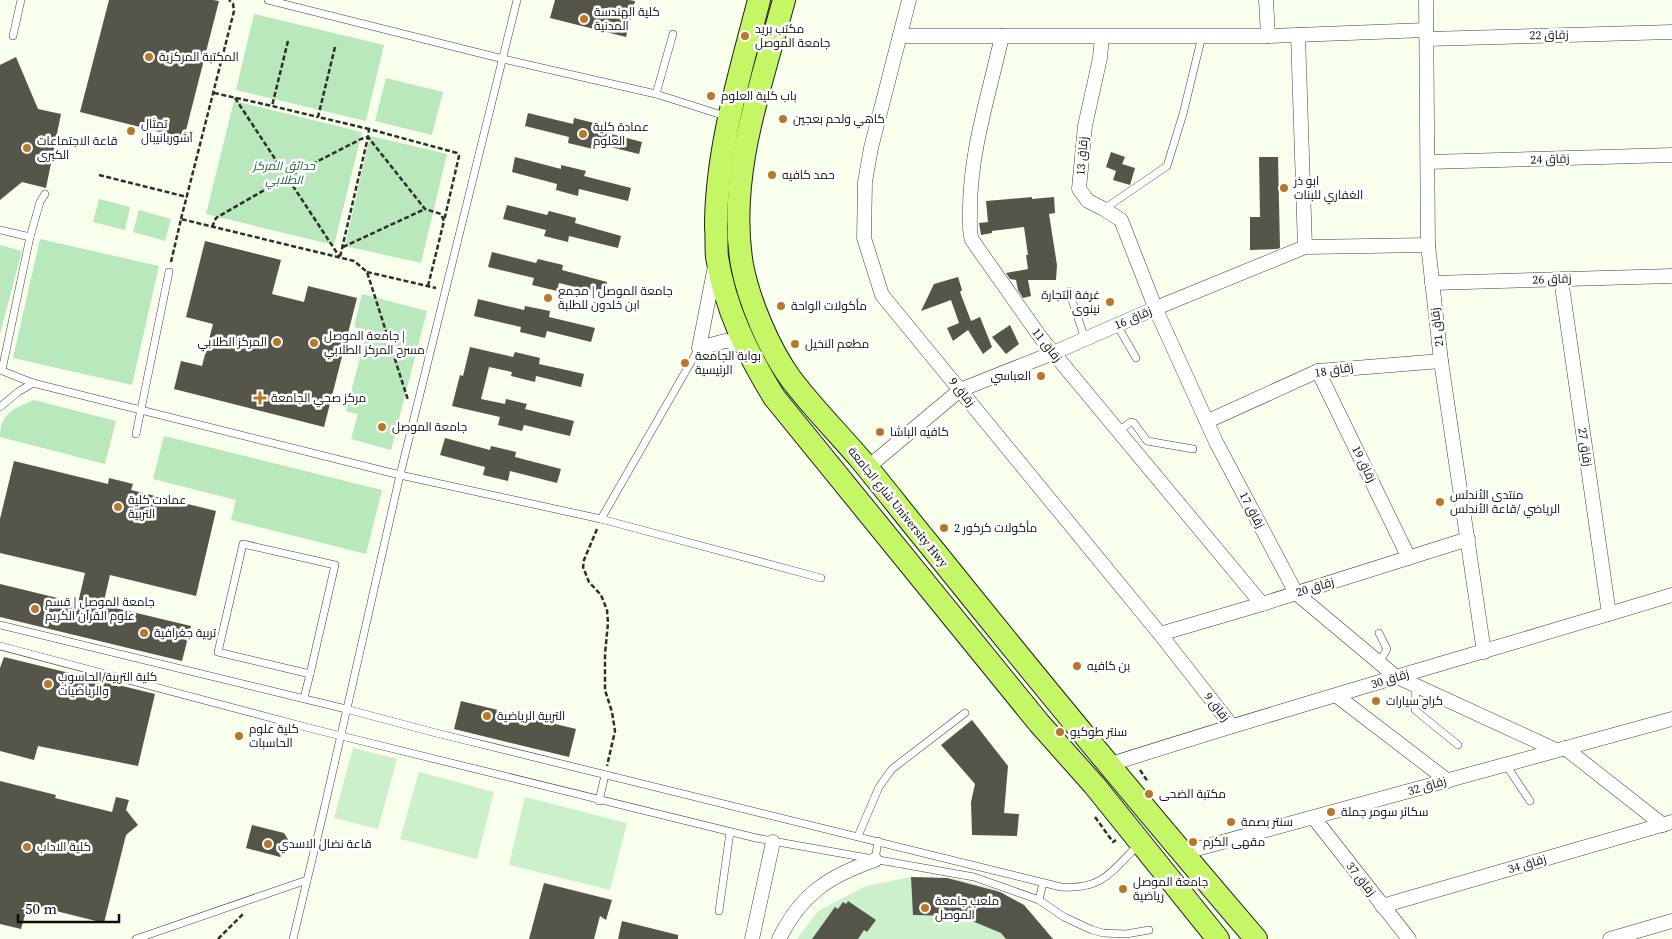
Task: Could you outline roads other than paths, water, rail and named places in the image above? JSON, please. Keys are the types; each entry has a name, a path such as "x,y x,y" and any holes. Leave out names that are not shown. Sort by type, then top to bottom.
{"main road":[{"path":"759,0 729,118 716,204 717,256 729,307 754,364 774,397 1039,723 1095,786 1218,939"},
{"name":"شارع الجامعة University Hwy","path":"784,0 752,117 742,168 738,219 743,268 756,313 790,378 866,468 1108,765 1256,939"},
{"path":"1039,723 1060,706"}],"street":[{"name":"زقاق 9","path":"909,0 871,148 866,182 864,238 882,295 1160,634 1232,726"},
{"path":"1266,0 1268,36"},
{"name":"زقاق 21","path":"1426,0 1428,245 1441,360 1484,652"},
{"name":"زقاق 22","path":"900,36 1102,37 1672,32"},
{"path":"1298,35 1305,247"},
{"name":"زقاق 11","path":"1002,36 973,163 970,204 972,240 1053,353 1262,604"},
{"name":"زقاق 13","path":"1102,37 1100,58 1085,126 1079,189 1088,201 1121,220 1156,308"},
{"name":"زقاق 24","path":"1428,162 1672,155"},
{"name":"زقاق 16","path":"866,468 960,390 1305,247 1428,245"},
{"path":"717,256 699,348 725,341 745,344"},
{"name":"زقاق 26","path":"1432,282 1672,276"},
{"name":"زقاق 27","path":"1561,279 1609,614"},
{"name":"زقاق 17","path":"1156,308 1216,442 1296,593 1395,676 1560,749 1668,824"},
{"name":"زقاق 18","path":"1208,421 1318,370 1441,360"},
{"name":"زقاق 19","path":"1318,370 1409,558"},
{"name":"زقاق 20","path":"1160,634 1468,539"},
{"name":"زقاق 30","path":"1108,765 1232,726 1337,696 1395,676 1484,652 1672,595"},
{"path":"1337,696 1448,780"},
{"name":"زقاق 32","path":"1182,853 1672,719"},
{"name":"زقاق 37","path":"1314,818 1409,939"},
{"name":"زقاق 34","path":"1382,906 1668,824"},
{"path":"752,939 773,842"},
{"path":"779,939 792,915 820,885 849,870 875,860"},
{"path":"1610,939 1672,921"}],"lane":[{"path":"13,36 21,0"},
{"path":"268,0 503,59 656,94 729,118"},
{"path":"293,939 413,418 517,0"},
{"path":"656,94 673,34"},
{"path":"1104,209 1167,166 1183,114 1202,36"},
{"path":"45,194 40,202 30,237 1,370 33,384 141,409 400,475 601,519 821,578"},
{"path":"0,230 30,237"},
{"path":"136,434 168,272"},
{"path":"1069,292 1085,339"},
{"path":"1117,325 1136,358"},
{"path":"601,519 699,348"},
{"path":"0,407 18,392 33,384"},
{"path":"1118,431 1131,422 1134,423 1147,441 1193,449"},
{"path":"304,698 310,674 335,565 243,544 218,652 310,674"},
{"path":"0,625 346,708 436,734 1070,888 1080,887 1105,879 1140,842"},
{"path":"1379,633 1387,649 1379,664"},
{"path":"0,646 599,801 773,842 974,877 1039,900 1064,917 1092,930 1115,934 1149,930"},
{"path":"1416,685 1415,710 1458,745"},
{"path":"858,836 880,787 892,769 965,713"},
{"path":"1506,764 1530,801"},
{"path":"599,801 606,775"},
{"path":"719,911 730,832"},
{"path":"875,860 878,841"},
{"path":"136,939 307,880"},
{"path":"1039,900 1043,882"}],"place":[{"name":"كلية الهندسة المدنية","path":"584,19"},
{"name":"مكتب بريد جامعة الموصل","path":"745,36"},
{"name":"المكتبة المركزية","path":"149,57"},
{"name":"باب كلية العلوم","path":"711,96"},
{"name":"كاهي ولحم بعجين","path":"783,119"},
{"name":"تمثال آشوربانيبال","path":"131,131"},
{"name":"عمادة كلية العلوم","path":"583,134"},
{"name":"قاعة الاجتماعات الكبرى","path":"27,148"},
{"name":"حمد كافيه","path":"772,175"},
{"name":"ابو ذر الغفاري للبنات","path":"1284,188"},
{"name":"جامعة الموصل | مجمع ابن خلدون للطلبة","path":"548,298"},
{"name":"غرفة التجارة نينوى","path":"1110,302"},
{"name":"مأكولات الواحة","path":"781,306"},
{"name":"المركز الطلابي","path":"277,342"},
{"name":"جامعة الموصل | مسرح المركز الطلابي","path":"314,343"},
{"name":"مطعم النخيل","path":"795,344"},
{"name":"بوابة الجامعة الرئيسية","path":"685,363"},
{"name":"العباسي","path":"1041,376"},
{"name":"مركز صحي الجامعة","path":"260,398"},
{"name":"جامعة الموصل","path":"382,427"},
{"name":"كافيه الباشا","path":"880,432"},
{"name":"منتدى الأندلس الرياضي /قاعة الأندلس","path":"1440,502"},
{"name":"عمادت كلية التربية","path":"118,507"},
{"name":"مأكولات كركور 2","path":"944,528"},
{"name":"جامعة الموصل | قسم علوم القرآن الكريم","path":"35,609"},
{"name":"تربية جغرافية","path":"144,633"},
{"name":"بن كافيه","path":"1077,666"},
{"name":"كلية التربية/الحاسوب والرياضيات","path":"48,684"},
{"name":"كراج سيارات","path":"1376,701"},
{"name":"التربية الرياضية","path":"487,716"},
{"name":"سنتر طوكيو","path":"1060,732"},
{"name":"كلية علوم الحاسبات","path":"239,736"},
{"name":"مكتبة الضحى","path":"1149,794"},
{"name":"سكائر سومر جملة","path":"1331,812"},
{"name":"سنتر بصمة","path":"1231,822"},
{"name":"مقهى الكرم","path":"1193,842"},
{"name":"قاعة نضال الاسدي","path":"268,844"},
{"name":"كلية الاداب","path":"27,847"},
{"name":"جامعة الموصل رياضية","path":"1123,889"},
{"name":"ملعب جامعة الموصل","path":"925,908"}],"park label":[{"name":"حدائق المركز الطلابي","path":"284,173"}]}
